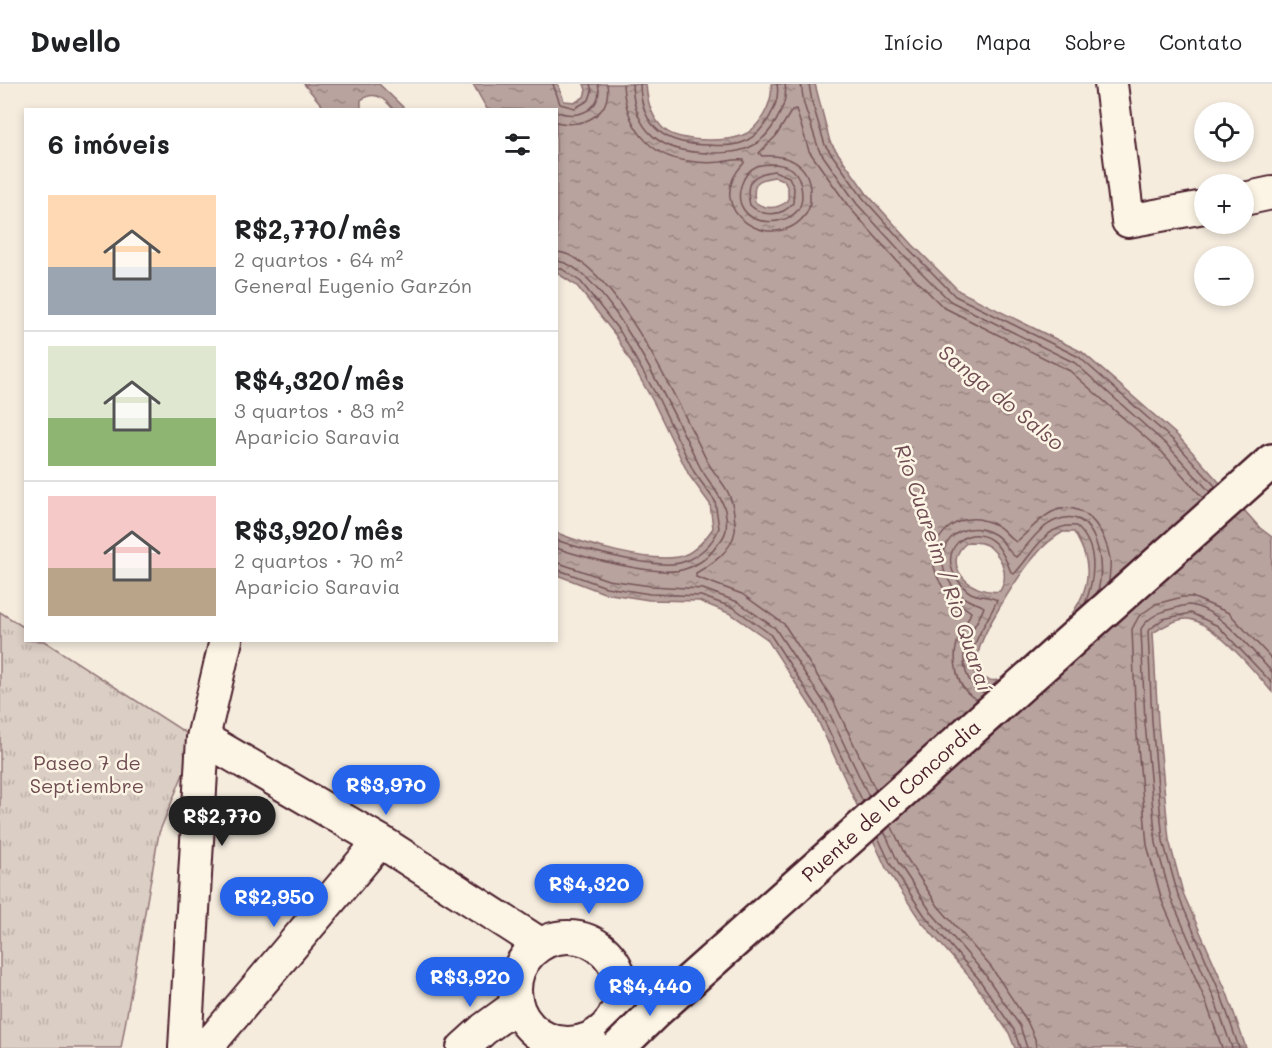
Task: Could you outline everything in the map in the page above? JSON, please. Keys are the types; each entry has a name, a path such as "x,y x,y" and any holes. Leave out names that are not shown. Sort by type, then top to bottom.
{"main road":[{"name":"Puente de la Concordia","path":"618,1048 657,1010 1272,461"}],"street":[{"path":"1111,84 1128,221 1194,209"},
{"path":"1254,197 1272,193"},
{"path":"184,1048 203,738 226,642"},
{"path":"203,738 380,841 540,944"},
{"path":"206,1048 380,841"},
{"path":"574,937 591,942 605,952 615,966 621,983 620,1000 614,1016 603,1030 588,1039 570,1042 542,1040 525,1021 517,1005 514,988 518,971 527,956 540,944 556,938 574,937"},
{"path":"620,1000 633,1048"},
{"path":"463,1048 517,1005"}],"green space":[{"name":"Paseo 7 de Septiembre","path":"0,612 24,627 24,642 46,642 197,740 159,833 121,1048 0,1048"}],"water":[{"path":"304,84 379,84 404,108 392,108 382,99 370,96 361,100 361,108 324,108"},
{"path":"473,84 558,84 564,101 576,102 584,97 586,90 584,84 646,84 651,109 660,126 681,137 702,140 733,138 748,133 759,122 768,107 771,84 815,84 830,142 867,194 959,291 1082,352 1178,436 1260,528 1272,537 1272,692 1233,649 1198,622 1188,619 1179,620 1153,633 1158,722 1169,840 1183,893 1227,993 1246,1048 1015,1048 1009,1033 973,981 920,920 886,868 813,710 767,639 731,614 699,601 649,600 604,593 558,575 558,533 584,543 633,555 665,558 678,557 694,550 713,528 710,504 689,475 654,403 616,336 577,286 558,274 558,108 486,108","holes":["775,177 784,180 788,189 788,201 772,208 755,202 754,190 757,183","1063,532 1074,532 1085,557 1086,584 1077,606 1056,633 1013,672 997,680 983,678 978,665 978,656 985,634 1028,564 1044,546","968,542 983,543 999,557 1004,574 1000,591 979,588 962,576 957,568 956,559 960,550"]}],"water label":[{"name":"Sanga do Salso","path":"1001,398"},
{"name":"Río Cuareim / Rio Quaraí","path":"943,568"}]}
